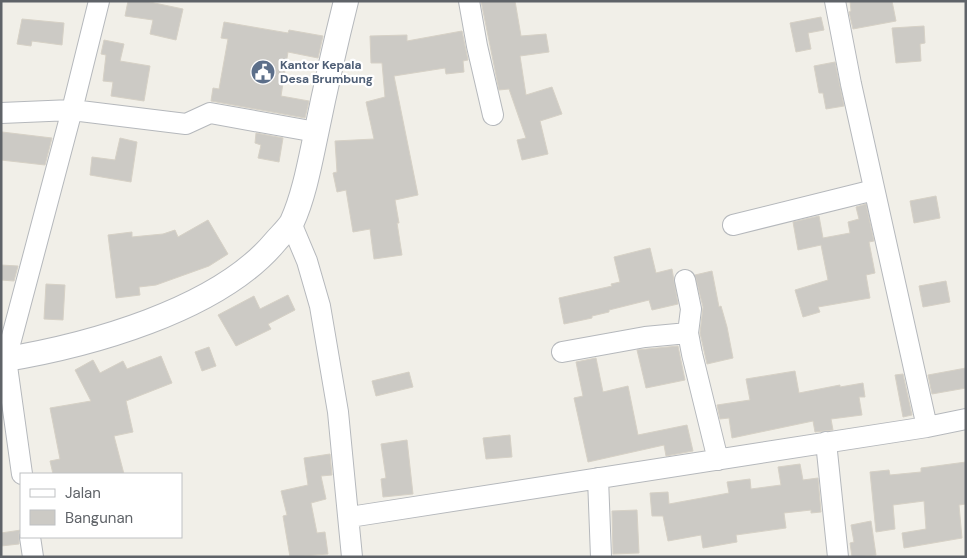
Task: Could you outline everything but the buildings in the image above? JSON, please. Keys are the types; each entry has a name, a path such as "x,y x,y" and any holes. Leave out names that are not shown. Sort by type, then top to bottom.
{"street":[{"path":"22,473 4,360 72,110 99,1"},
{"path":"4,360 62,348 109,335 163,316 221,287 264,255 291,223 306,177 346,1"},
{"path":"470,1 477,46 493,115"},
{"path":"835,1 851,84 927,426"},
{"path":"1,113 72,110 186,124 210,112 316,132"},
{"path":"733,225 874,190"},
{"path":"291,223 307,261 320,306 338,412 350,517 352,557"},
{"path":"685,280 691,309 688,333 718,460"},
{"path":"562,352 645,337 688,333"},
{"path":"350,517 718,460 966,419"},
{"path":"826,442 838,557"},
{"path":"598,478 601,557"},
{"path":"30,538 33,557"}],"place":[{"name":"Kantor Kepala Desa Brumbung","path":"263,72"}]}
